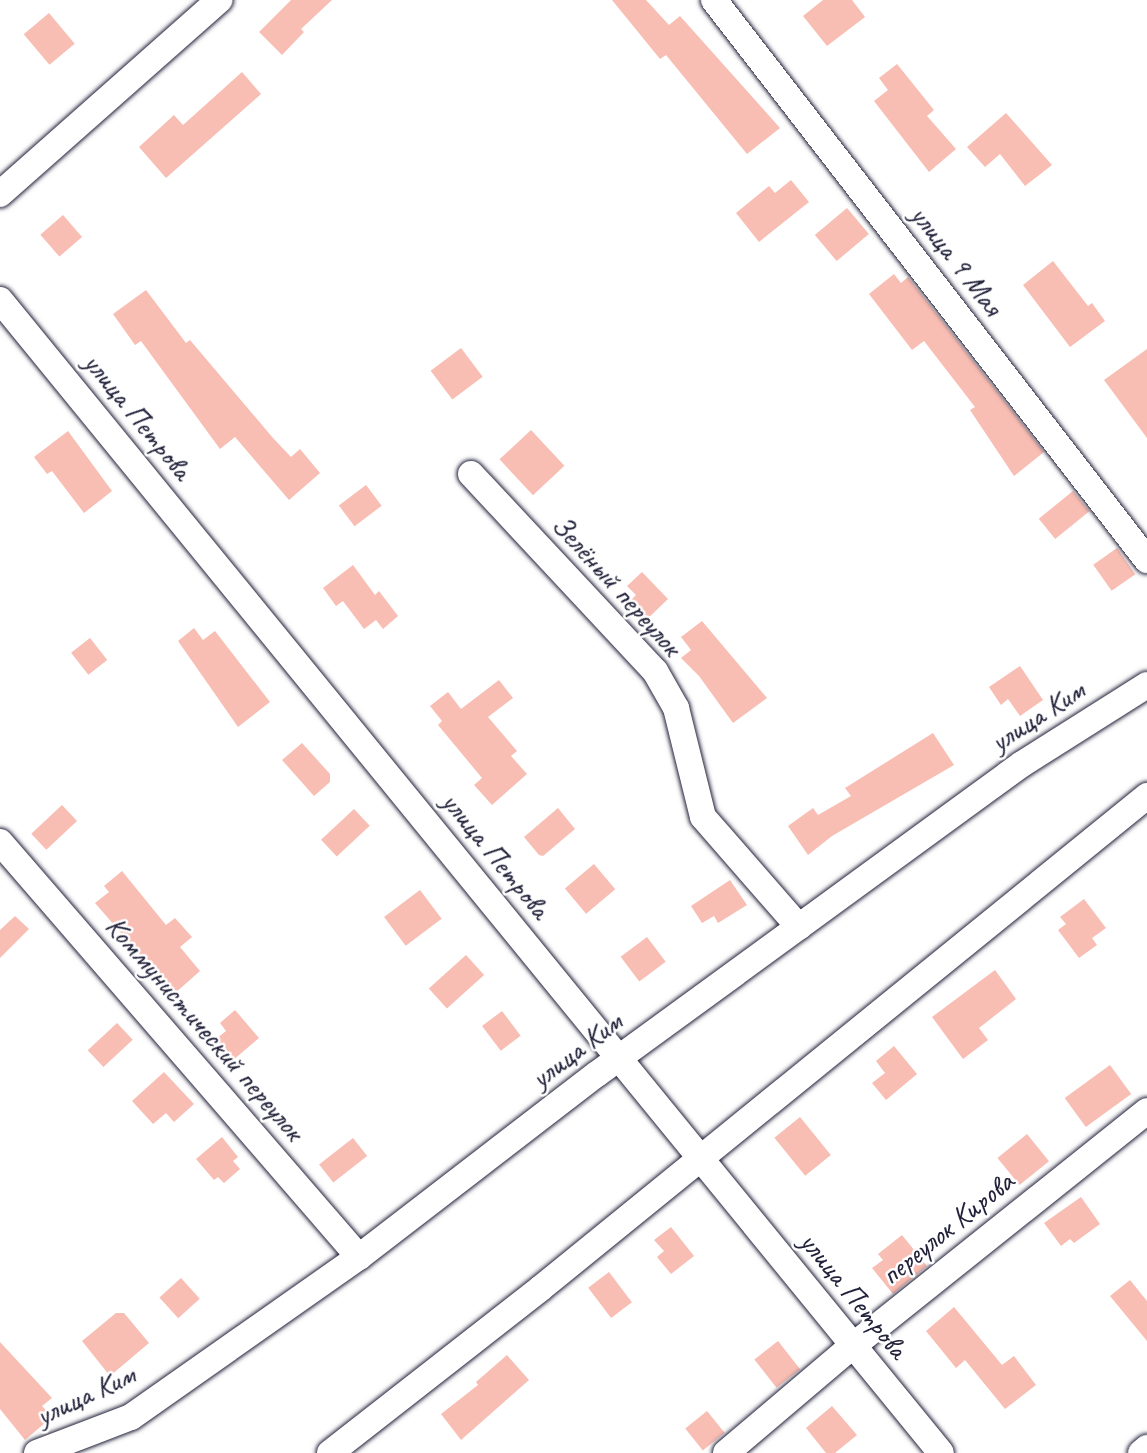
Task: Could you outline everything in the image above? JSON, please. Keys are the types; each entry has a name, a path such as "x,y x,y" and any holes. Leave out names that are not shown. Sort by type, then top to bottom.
{"street":[{"name":"улица 9 Мая","path":"714,0 1147,560"},
{"path":"0,194 207,4"},
{"name":"улица Петрова","path":"0,300 941,1453"},
{"name":"Зелёный переулок","path":"471,474 655,671 676,708 703,817 799,927"},
{"name":"улица Ким","path":"37,1453 131,1417 359,1257 619,1059 1022,764 1147,685"},
{"path":"330,1453 541,1288 699,1157 1147,796"},
{"name":"Коммунистический переулок","path":"0,842 359,1257"},
{"name":"переулок Кирова","path":"726,1453 853,1346 1147,1111"},
{"path":"1141,1453 1147,1448"}],"building":[{"path":"291,0 332,0 301,29 304,32 282,55 259,32"},
{"path":"612,0 646,0 669,25 680,16 780,128 747,154 666,55 660,59"},
{"path":"823,0 852,0 865,17 827,46 803,16"},
{"path":"49,13 75,44 49,65 24,34"},
{"path":"897,64 934,110 927,116 956,149 929,172 874,101 888,90 879,78"},
{"path":"242,72 261,94 166,178 139,147 174,115 183,125"},
{"path":"1006,113 1052,165 1025,186 1000,154 985,167 967,147"},
{"path":"791,180 809,202 759,242 736,213 769,186 775,193"},
{"path":"847,208 869,234 837,261 815,235"},
{"path":"63,215 82,237 59,257 40,235"},
{"path":"1053,261 1088,306 1092,303 1105,321 1070,347 1023,285"},
{"path":"894,274 901,283 908,277 1044,452 1014,476 970,410 975,407 924,341 912,350 869,294"},
{"path":"146,290 186,343 190,340 291,457 300,449 320,473 289,500 235,437 220,449 141,341 135,345 113,314"},
{"path":"461,348 483,377 452,400 431,371"},
{"path":"1147,349 1147,438 1104,380"},
{"path":"531,430 564,466 533,495 500,459"},
{"path":"68,431 112,491 84,513 52,471 47,474 34,457"},
{"path":"366,485 382,506 354,526 339,505"},
{"path":"1073,491 1089,511 1055,539 1039,519"},
{"path":"1117,548 1135,574 1112,591 1093,565"},
{"path":"353,565 375,595 379,591 398,616 383,629 376,620 364,629 343,601 336,606 323,588"},
{"path":"642,572 668,599 643,623 626,605 636,595 627,586"},
{"path":"702,621 767,698 733,723 699,676 681,658 691,650 681,637"},
{"path":"194,628 203,640 215,631 270,702 238,727 178,641"},
{"path":"90,638 107,660 88,675 71,653"},
{"path":"1020,666 1043,700 1020,716 1008,699 1001,705 989,687"},
{"path":"499,680 513,698 488,717 517,751 511,756 527,774 492,805 474,785 482,778 438,725 442,721 430,706 448,692 461,709"},
{"path":"933,733 954,765 832,836 808,855 788,826 813,808 818,815 851,796 845,788"},
{"path":"302,743 330,774 330,782 314,796 282,760"},
{"path":"62,805 77,821 46,850 31,834"},
{"path":"558,808 575,829 543,856 539,855 524,837"},
{"path":"354,809 370,826 337,857 321,840"},
{"path":"594,864 615,889 586,914 565,888"},
{"path":"122,871 166,925 175,918 192,937 180,947 200,971 174,994 95,903 109,892 104,886"},
{"path":"730,880 747,905 718,923 714,916 702,923 691,906"},
{"path":"420,890 442,919 406,946 384,917"},
{"path":"1084,899 1106,928 1092,938 1097,945 1079,958 1058,930 1066,924 1060,917"},
{"path":"15,916 29,929 0,958 0,930"},
{"path":"647,937 666,962 639,982 621,957"},
{"path":"466,955 484,975 447,1009 429,988"},
{"path":"995,970 1016,999 979,1028 988,1040 963,1059 932,1017"},
{"path":"235,1010 259,1038 232,1061 215,1040 226,1031 220,1023"},
{"path":"502,1011 521,1036 501,1051 482,1026"},
{"path":"117,1023 133,1040 103,1067 88,1050"},
{"path":"894,1046 917,1074 886,1100 872,1083 885,1073 876,1061"},
{"path":"1110,1065 1131,1094 1086,1127 1065,1098"},
{"path":"164,1072 194,1104 174,1122 166,1113 153,1124 132,1101"},
{"path":"800,1117 831,1155 805,1176 774,1138"},
{"path":"1027,1134 1049,1161 1019,1185 997,1158"},
{"path":"222,1137 238,1157 233,1161 240,1169 224,1183 218,1177 214,1180 196,1159"},
{"path":"353,1138 367,1156 333,1183 319,1164"},
{"path":"1081,1197 1100,1224 1074,1243 1070,1239 1061,1246 1044,1223"},
{"path":"671,1227 694,1256 671,1274 657,1257 664,1251 654,1240"},
{"path":"902,1235 927,1266 893,1294 872,1268 883,1260 878,1254"},
{"path":"609,1272 632,1302 611,1318 588,1288"},
{"path":"181,1278 200,1299 178,1318 159,1297"},
{"path":"1130,1280 1147,1301 1147,1341 1110,1296"},
{"path":"954,1307 1002,1365 1014,1356 1036,1385 1005,1409 965,1360 956,1368 926,1331"},
{"path":"116,1313 124,1313 149,1343 110,1376 82,1341"},
{"path":"778,1341 800,1369 777,1388 754,1359"},
{"path":"0,1342 52,1398 42,1406 52,1417 25,1440 0,1409"},
{"path":"507,1355 529,1380 461,1440 441,1414 478,1385 476,1382"},
{"path":"832,1406 857,1435 835,1453 826,1453 806,1428"},
{"path":"707,1411 725,1433 703,1450 685,1429"}]}
